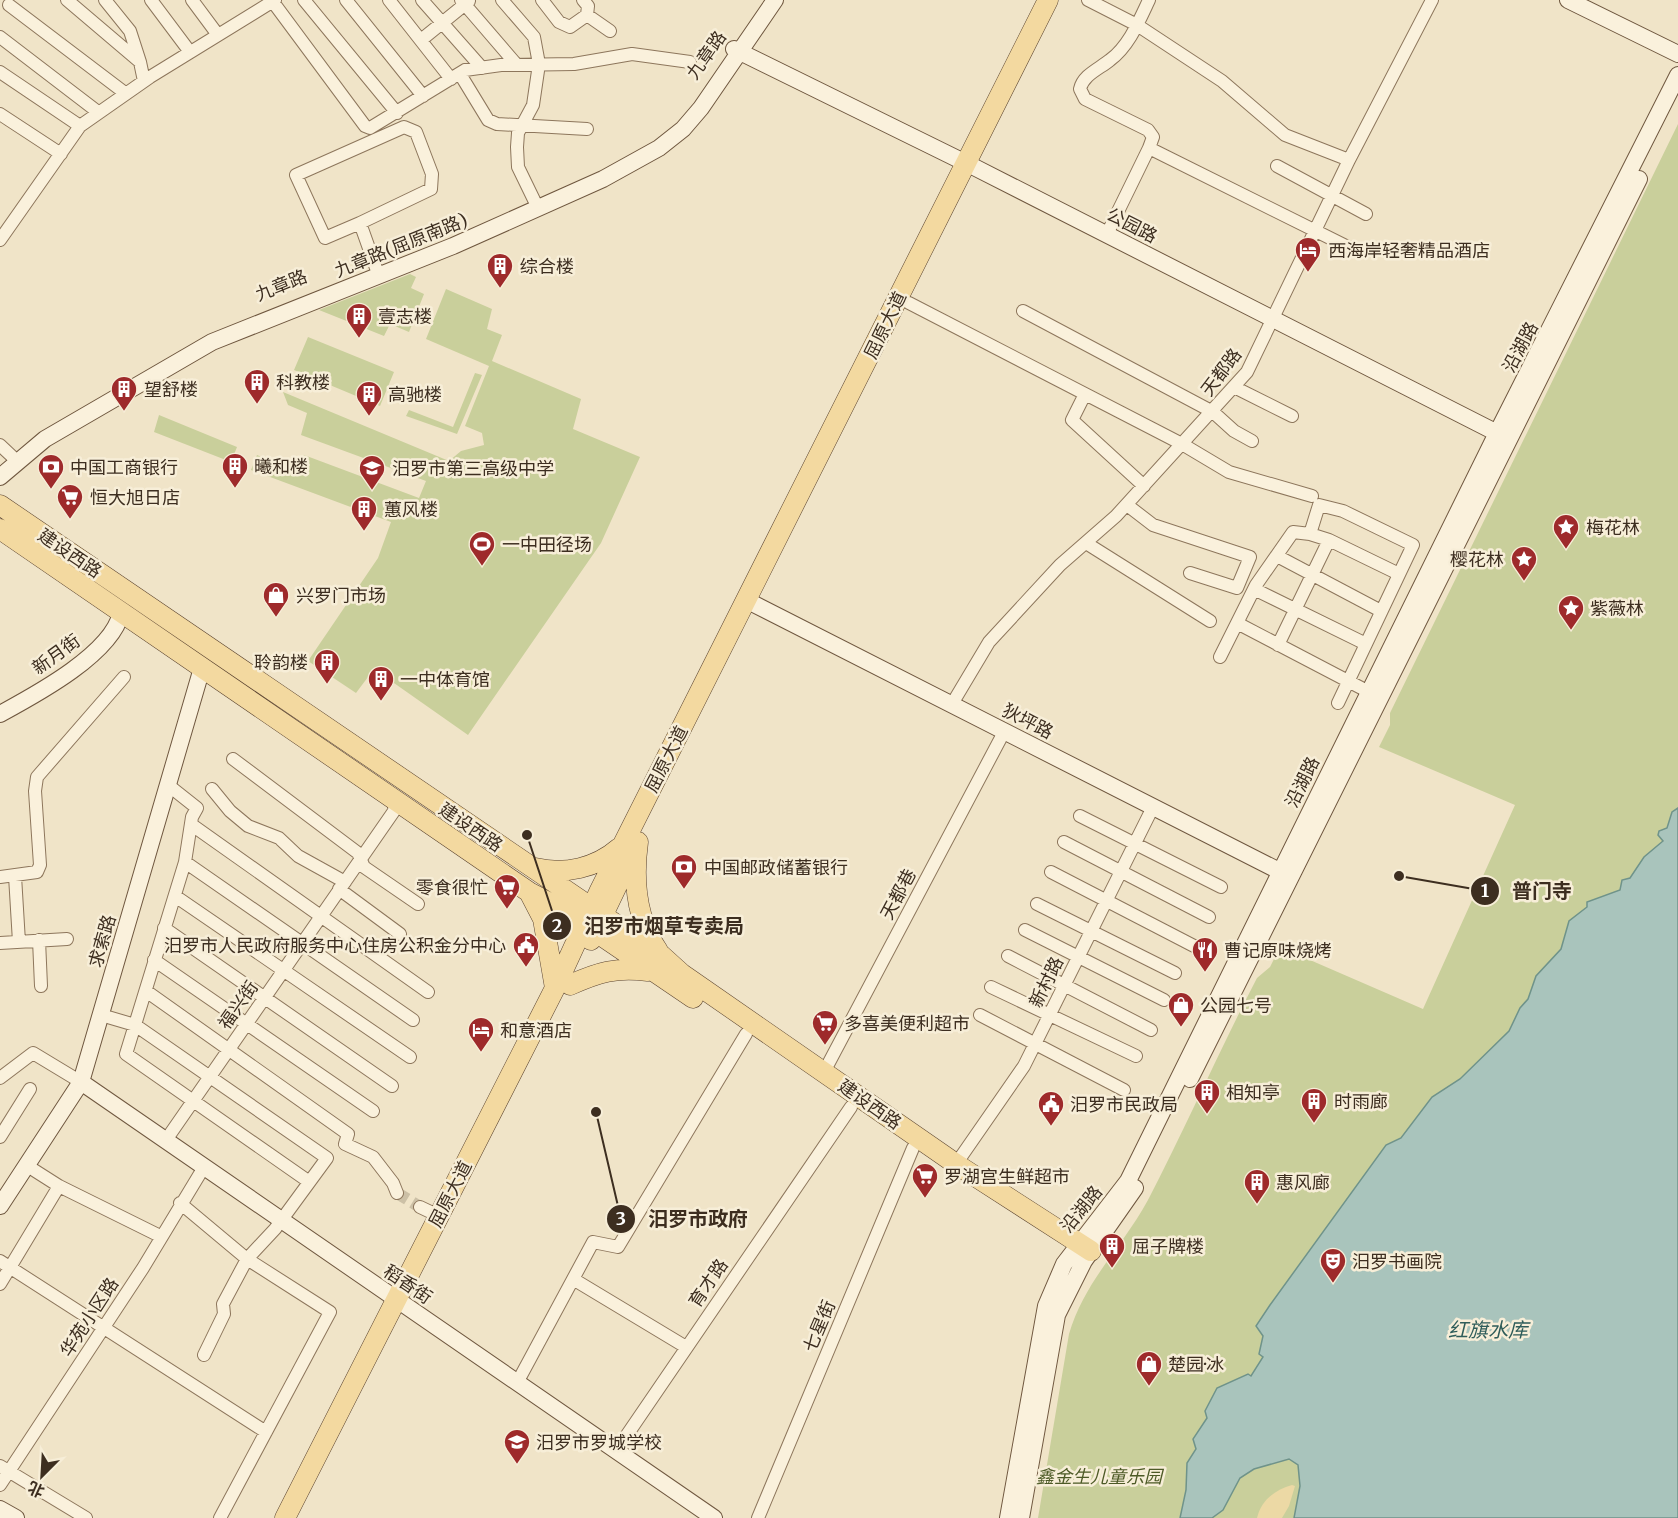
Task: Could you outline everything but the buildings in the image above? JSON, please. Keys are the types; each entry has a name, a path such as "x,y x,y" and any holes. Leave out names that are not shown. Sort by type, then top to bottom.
{"main road":[{"name":"屈原大道","path":"751,603 909,303 1048,0"},
{"name":"屈原大道","path":"299,1518 400,1307 562,987 630,844 971,166 1061,0"},
{"name":"建设西路","path":"0,505 530,867 594,920 656,963 746,1034 850,1107 1081,1251"},
{"name":"建设西路","path":"0,529 529,892 594,920"},
{"path":"529,892 543,919 562,987 592,975 656,963 636,887 630,844 600,862 579,868 551,872 530,867"},
{"name":"建设西路","path":"656,963 682,974 1081,1251"},
{"name":"屈原大道","path":"285,1518 400,1307 439,1216 562,987"}],"street":[{"path":"67,0 140,62"},
{"path":"105,0 130,31 144,81"},
{"path":"152,0 190,52"},
{"path":"192,0 218,35"},
{"path":"304,0 397,113"},
{"path":"346,0 423,96"},
{"path":"389,0 421,40 456,76 488,120 497,124 586,129"},
{"path":"422,0 482,68"},
{"path":"502,0 534,37 539,64 533,105 521,125 517,147 518,167 535,202"},
{"path":"542,0 560,22 570,27 587,15 588,6 583,0"},
{"name":"九章路","path":"7,457 39,433 209,335 535,202 602,172 652,145 696,104 737,51 767,0"},
{"name":"九章路(屈原南路)","path":"0,477 7,457 45,439 212,342 453,246 632,164 683,129 701,108 737,51 775,0"},
{"path":"1088,0 1137,25 1222,81 1284,135 1349,160"},
{"path":"1107,234 1153,137 1148,130 1085,99 1080,89 1086,77 1113,58 1137,25 1149,0"},
{"name":"天都路","path":"952,704 988,642 1060,565 1127,505 1247,372 1349,160 1432,0"},
{"path":"1568,0 1678,54"},
{"path":"421,40 465,1 516,64"},
{"path":"0,240 80,126 125,93 270,2 365,126 376,127 456,76 482,68 516,64 574,64 632,54 690,62"},
{"path":"9,5 125,93"},
{"path":"587,15 610,31"},
{"path":"0,37 98,112"},
{"name":"公园路","path":"737,51 1107,234 1504,436"},
{"path":"0,72 80,126"},
{"name":"沿湖路","path":"1008,1518 1052,1311 1081,1251 1136,1187 1286,875 1504,436 1678,75"},
{"name":"沿湖路","path":"1286,875 1369,692 1678,100"},
{"path":"0,114 61,154"},
{"path":"404,127 416,132 432,174 431,189 360,223 325,238 296,175 404,127"},
{"path":"1149,148 1354,250"},
{"path":"1277,166 1366,214"},
{"path":"360,223 376,268"},
{"path":"909,303 1182,444 1229,472 1312,496"},
{"path":"1023,311 1213,412 1234,431 1252,441"},
{"path":"1234,387 1292,416"},
{"path":"1085,394 1072,420 1144,486"},
{"path":"1127,505 1154,525 1250,557 1237,588 1190,573"},
{"path":"1310,534 1319,505 1343,511 1413,546 1338,703"},
{"path":"1220,657 1254,589 1293,532 1329,540 1399,574"},
{"path":"1278,645 1329,540"},
{"path":"1086,543 1210,621"},
{"path":"1277,556 1381,611"},
{"path":"1254,589 1366,644"},
{"name":"狄坪路","path":"751,603 1286,875"},
{"name":"新月街","path":"0,714 69,672 99,646 119,622 121,613"},
{"path":"1237,623 1369,692"},
{"name":"求索路","path":"0,1206 78,1087 202,668"},
{"path":"0,877 37,872 40,866 35,791 37,777 124,677"},
{"name":"天都巷","path":"824,1072 1004,732"},
{"path":"233,759 349,846 361,858 364,867 418,904"},
{"path":"168,785 197,808 192,817 185,862 126,1054 308,1181"},
{"path":"212,789 230,811 248,826 279,838 298,856 342,886 400,934"},
{"name":"福兴街","path":"166,1140 394,811 395,799"},
{"name":"新村路","path":"956,1164 1024,1066 1153,807"},
{"path":"1080,816 1221,887"},
{"path":"192,825 428,992"},
{"path":"1064,842 1209,917"},
{"path":"185,862 412,1020"},
{"path":"1051,872 1194,945"},
{"path":"15,876 19,942"},
{"path":"175,896 411,1057"},
{"path":"1037,904 1175,973"},
{"path":"164,928 392,1086"},
{"path":"1025,930 1164,1000"},
{"path":"0,943 67,939"},
{"path":"39,940 41,986"},
{"path":"1008,956 1151,1030"},
{"path":"154,960 373,1110"},
{"path":"991,987 1136,1056"},
{"path":"146,991 348,1134 345,1144 373,1157 393,1183 397,1193"},
{"path":"101,1014 135,1025 327,1158 278,1225 248,1259 223,1304 224,1314 204,1355"},
{"path":"980,1015 1124,1089"},
{"path":"517,1383 593,1242 618,1246 746,1034"},
{"path":"0,1078 33,1053 201,1172"},
{"name":"稻香街","path":"78,1087 166,1140 201,1172 714,1518"},
{"path":"0,1137 30,1089"},
{"name":"育才路","path":"616,1451 850,1107"},
{"name":"七星街","path":"758,1518 913,1148"},
{"path":"26,1165 59,1186 160,1236"},
{"name":"华苑小区路","path":"0,1485 4,1469 104,1327 201,1172"},
{"path":"0,1284 5,1264 59,1186"},
{"path":"180,1203 248,1259 330,1312 220,1518"},
{"path":"420,1207 439,1216"},
{"path":"5,1264 266,1432"},
{"path":"573,1279 686,1347"},
{"path":"400,1307 702,1518"},
{"name":"沿湖路","path":"1021,1518 1052,1311"},
{"path":"4,1469 86,1518"},
{"path":"0,1509 16,1518"}],"green space":[{"name":"鑫金生儿童乐园","path":"1678,124 1678,1518 1038,1518 1069,1334 1076,1315 1094,1281 1148,1200 1257,978 1270,967 1280,947 1423,1009 1515,805 1379,747 1390,725 1390,713"},
{"path":"410,274 416,277 411,288 424,294 409,332 390,324 384,336 319,310"},
{"path":"446,289 492,309 487,329 502,335 492,361 581,399 573,429 640,457 601,543 468,735 374,669 356,693 308,661 378,558 391,522 251,470 257,455 297,472 304,455 419,498 426,481 301,435 307,413 288,405 283,392 449,461 461,451 484,445 482,433 465,426 489,366 426,339"},
{"path":"308,337 394,372 380,406 294,370"},
{"path":"475,373 482,375 457,434 406,416 409,410 453,427"},
{"path":"159,415 237,447 231,462 154,432"}],"sand":[{"path":"1295,1486 1289,1506 1282,1518 1257,1518 1265,1501 1280,1490"}],"water":[{"name":"红旗水库","path":"1678,808 1678,1518 1294,1518 1300,1486 1298,1465 1289,1459 1254,1469 1240,1478 1223,1510 1212,1518 1180,1518 1186,1490 1187,1463 1196,1449 1193,1439 1207,1418 1205,1411 1217,1388 1248,1374 1251,1376 1263,1357 1259,1354 1263,1336 1256,1326 1270,1305 1386,1145 1401,1138 1432,1097 1460,1079 1509,1031 1520,1008 1528,999 1536,976 1561,949 1569,921 1587,907 1587,902 1620,890 1622,880 1630,878 1644,857 1663,841 1658,835 1659,831 1667,828 1672,812"}],"tunnel":[{"path":"397,1193 420,1207"}],"place":[{"name":"西海岸轻奢精品酒店","path":"1308,273"},
{"name":"综合楼","path":"500,289"},
{"name":"壹志楼","path":"359,339"},
{"name":"科教楼","path":"257,405"},
{"name":"望舒楼","path":"124,412"},
{"name":"高驰楼","path":"369,417"},
{"name":"曦和楼","path":"235,489"},
{"name":"中国工商银行","path":"51,490"},
{"name":"汨罗市第三高级中学","path":"372,491"},
{"name":"恒大旭日店","path":"70,520"},
{"name":"蕙风楼","path":"364,532"},
{"name":"梅花林","path":"1566,550"},
{"name":"一中田径场","path":"482,567"},
{"name":"樱花林","path":"1524,582"},
{"name":"兴罗门市场","path":"276,618"},
{"name":"紫薇林","path":"1571,631"},
{"name":"聆韵楼","path":"327,685"},
{"name":"一中体育馆","path":"381,702"},
{"name":"汨罗市烟草专卖局","path":"527,835"},
{"name":"普门寺","path":"1399,876"},
{"name":"中国邮政储蓄银行","path":"684,890"},
{"name":"零食很忙","path":"507,910"},
{"name":"汨罗市人民政府服务中心住房公积金分中心","path":"526,968"},
{"name":"曹记原味烧烤","path":"1205,973"},
{"name":"公园七号","path":"1181,1028"},
{"name":"多喜美便利超市","path":"825,1046"},
{"name":"和意酒店","path":"481,1053"},
{"name":"汨罗市政府","path":"596,1112"},
{"name":"相知亭","path":"1207,1115"},
{"name":"时雨廊","path":"1314,1124"},
{"name":"汨罗市民政局","path":"1051,1127"},
{"name":"罗湖宫生鲜超市","path":"925,1199"},
{"name":"惠风廊","path":"1257,1205"},
{"name":"屈子牌楼","path":"1112,1269"},
{"name":"汨罗书画院","path":"1333,1284"},
{"name":"楚园·冰","path":"1149,1387"},
{"name":"汨罗市罗城学校","path":"517,1465"}]}
